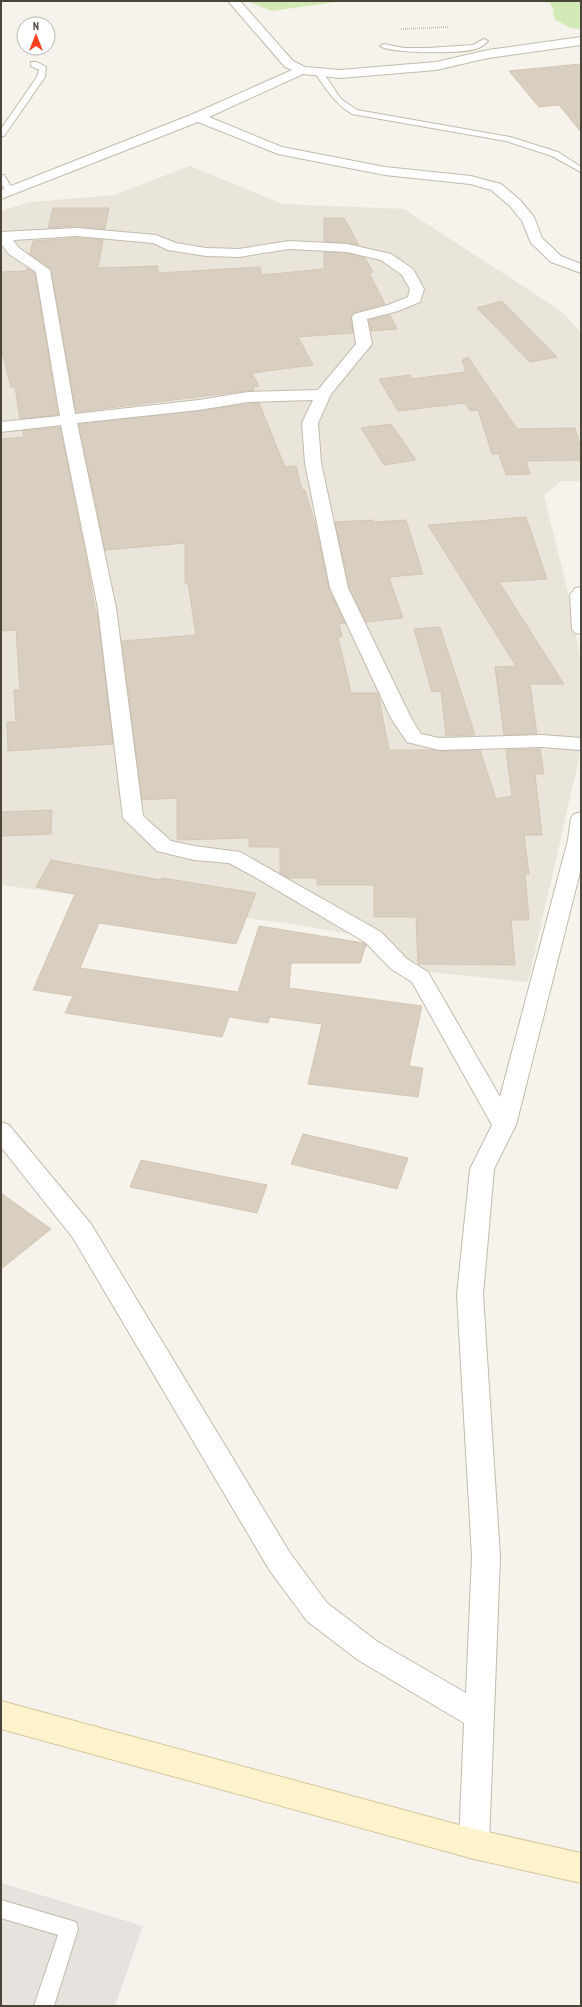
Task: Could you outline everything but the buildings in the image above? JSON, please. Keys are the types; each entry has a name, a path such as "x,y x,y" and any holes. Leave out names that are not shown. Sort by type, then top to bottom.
{"street":[{"path":"234,1 289,64 302,70 319,74 340,74 436,66 467,58 581,41"},
{"path":"5,193 198,117 302,70"},
{"path":"198,117 278,150 385,171 471,180 496,187 515,202 529,220 536,240 556,259 581,269"},
{"path":"1,236 77,232 124,235 156,239 173,247 206,252 239,254 289,245 348,248 386,257 408,272 417,289 415,299 393,308 359,317 364,344 323,395 310,423 313,463 339,588 401,718 414,738 439,744 542,741 581,744"},
{"path":"1,240 8,242 14,251 43,270 68,419 107,608 133,818 164,846 194,853 233,857 373,937 399,964 420,977 504,1125"},
{"path":"1,427 199,405 248,397 323,395"},
{"path":"581,592 579,595 581,629"},
{"path":"474,1844 486,1558 474,1383 470,1295 482,1169 504,1125 578,840 581,818"},
{"path":"1,1131 82,1231 280,1562 318,1612 368,1651 479,1716"},
{"path":"1,1715 474,1844 581,1868"}],"lane":[{"path":"467,58 476,47 484,41"},
{"path":"384,46 392,49 408,50 476,47"},
{"path":"1,134 41,77 43,69 34,64"},
{"path":"319,74 334,98 345,107 355,112 507,139 555,154 581,170"},
{"path":"1,178 5,193"},
{"path":"1,1909 69,1929 44,2006"}],"path":[{"path":"402,29 449,27"}],"shaded area":[{"path":"190,166 283,204 404,209 561,311 581,332 581,481 561,481 544,496 570,600 581,664 581,743 577,767 528,982 429,972 350,934 292,924 1,885 1,211 30,202 114,195"},
{"path":"1,1883 143,1926 115,2006 1,2006"}],"green space":[{"path":"246,1 343,1 272,11"},
{"path":"538,1 581,1 581,29 571,28 554,19 553,9 550,3"}]}
